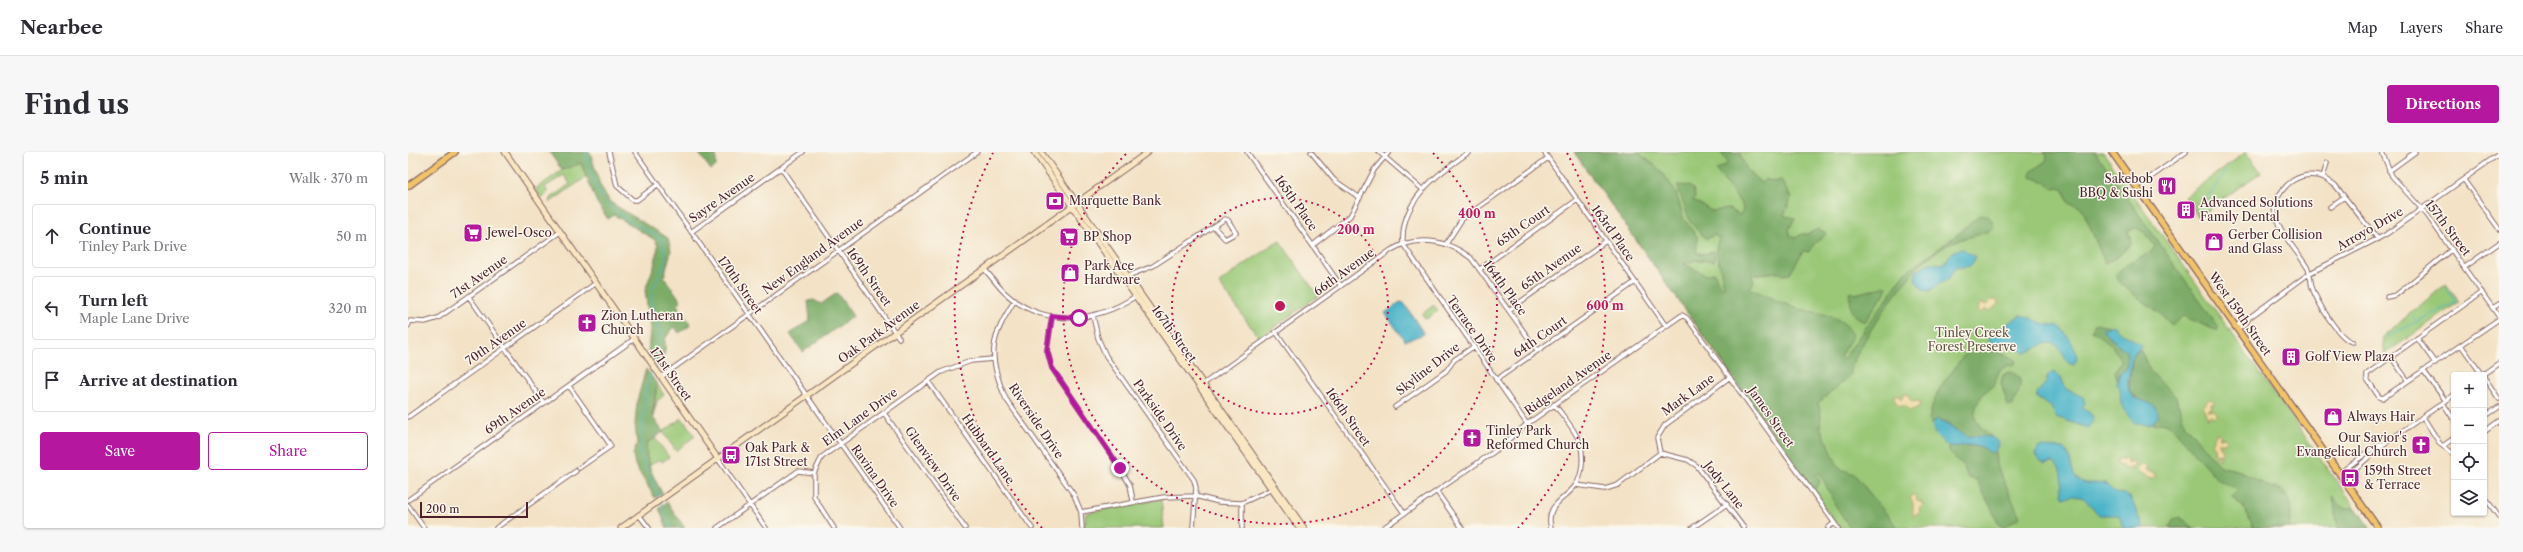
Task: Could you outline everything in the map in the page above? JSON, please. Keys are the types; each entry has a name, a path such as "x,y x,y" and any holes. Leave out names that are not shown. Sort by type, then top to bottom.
{"main road":[{"path":"408,186 455,152"},
{"name":"West 159th Street","path":"2112,152 2378,528"}],"street":[{"name":"171st Street","path":"505,152 766,528"},
{"path":"609,152 617,186 633,200 637,200 657,185"},
{"name":"170th Street","path":"634,152 806,396"},
{"name":"Sayre Avenue","path":"691,232 803,152"},
{"name":"New England Avenue","path":"661,377 977,152"},
{"name":"167th Street","path":"1034,152 1141,294 1299,528"},
{"name":"167th Street","path":"1041,152 1135,297 1202,386"},
{"name":"Oak Park Avenue","path":"621,528 1148,152"},
{"name":"165th Place","path":"1247,152 1342,286"},
{"path":"1311,152 1334,180 1360,198"},
{"path":"1379,152 1422,189"},
{"path":"1313,245 1347,219 1384,156 1388,152"},
{"path":"1403,244 1402,231 1408,213 1422,189 1439,174 1469,152"},
{"name":"163rd Place","path":"1544,152 1666,326"},
{"path":"2137,187 2186,152"},
{"name":"157th Street","path":"2382,152 2389,171 2423,209 2465,267 2499,318"},
{"path":"2389,171 2415,152"},
{"name":"Arroyo Drive","path":"2236,328 2245,325 2250,317 2310,273 2378,239 2423,209 2499,154"},
{"path":"1446,244 1462,219 1548,158"},
{"path":"2323,177 2327,163"},
{"name":"169th Street","path":"781,168 899,338"},
{"path":"2353,342 2343,338 2319,304 2312,288 2310,273 2279,227 2274,205 2283,189 2295,179 2310,175 2323,177 2335,185 2378,239"},
{"path":"2464,180 2497,224 2499,229"},
{"path":"2330,207 2344,197"},
{"name":"65th Court","path":"1480,269 1577,200"},
{"path":"2268,204 2274,205"},
{"path":"1128,276 1153,266 1189,240 1226,219 1236,233 1224,239 1214,227"},
{"name":"71st Avenue","path":"408,326 409,320 425,322 438,318 560,232"},
{"name":"164th Place","path":"1403,244 1417,240 1446,244 1460,249 1480,269 1537,350"},
{"name":"65th Avenue","path":"1509,310 1606,241"},
{"path":"2465,267 2499,243"},
{"name":"66th Avenue","path":"1202,386 1276,332 1403,244"},
{"name":"Terrace Drive","path":"1403,244 1527,424"},
{"path":"2387,297 2396,295 2415,277 2452,249"},
{"path":"984,269 1004,292 1015,300 1037,312 1052,316 1093,316 1115,309 1141,294"},
{"name":"64th Court","path":"1496,380 1635,282"},
{"name":"70th Avenue","path":"408,417 504,347 596,283"},
{"path":"2482,292 2367,374 2366,379 2379,397 2383,398 2499,318"},
{"path":"469,297 544,403"},
{"name":"Riverside Drive","path":"1015,300 995,335 993,359 998,382 1006,399 1074,495 1081,512 1082,528"},
{"path":"2493,308 2499,304"},
{"name":"Ridgeland Avenue","path":"1383,528 1496,451 1527,424 1554,404 1666,326 1682,315 1687,318"},
{"path":"1052,316 1047,350 1052,368 1120,468 1130,485 1133,501"},
{"name":"Parkside Drive","path":"1093,316 1104,352 1194,480 1195,496 1193,528"},
{"name":"James Street","path":"1687,318 1838,528"},
{"name":"166th Street","path":"1276,332 1404,514"},
{"path":"2417,338 2435,363"},
{"name":"69th Avenue","path":"408,500 634,339"},
{"path":"2461,345 2480,372"},
{"name":"Skyline Drive","path":"1395,407 1446,371 1454,360 1473,347"},
{"path":"2391,357 2408,381"},
{"name":"Elm Lane Drive","path":"814,473 822,457 928,381 956,365 971,361 993,359"},
{"path":"2487,373 2499,363"},
{"path":"2424,370 2451,415"},
{"name":"Mark Lane","path":"1660,453 1657,438 1665,425 1730,377"},
{"name":"Hubbard Lane","path":"928,381 1032,528"},
{"path":"2487,382 2499,399"},
{"path":"568,386 611,446 580,468"},
{"name":"Ravina Drive","path":"806,396 900,528"},
{"path":"2341,475 2345,469 2362,456 2379,444 2384,444 2451,397"},
{"path":"1551,528 1550,512 1555,503 1576,485 1582,462 1582,451 1575,433 1554,404"},
{"path":"2487,415 2499,407"},
{"name":"Glenview Drive","path":"884,413 965,528"},
{"path":"2423,417 2443,446 2451,452"},
{"path":"2487,430 2499,421"},
{"path":"2443,446 2451,440"},
{"path":"1576,485 1605,489 1618,485 1660,453"},
{"name":"Jody Lane","path":"1660,453 1688,460 1697,466 1744,528"},
{"path":"496,528 576,471"},
{"path":"717,528 798,471 814,473 814,497 834,528"},
{"path":"1081,512 1133,501 1164,497 1195,496 1219,502 1242,503 1273,488"},
{"name":"167th Street","path":"1273,488 1304,528"},
{"path":"1437,492 1462,528"},
{"path":"2487,500 2499,517"},
{"path":"1242,503 1242,528"},
{"path":"1692,528 1727,504"},
{"path":"408,505 424,528"},
{"path":"639,515 649,528"},
{"path":"1828,528 1834,524"}],"green space":[{"path":"549,152 590,152 600,185 610,202 668,238 671,251 664,277 681,301 677,304 691,325 679,333 674,326 665,339 665,351 659,369 648,353 650,329 645,290 655,263 658,246 655,240 614,215 608,219 597,203 581,163 562,170"},
{"path":"698,152 720,152 716,156 716,166 711,170"},
{"name":"Tinley Creek Forest Preserve","path":"1574,152 2103,152 2370,528 1839,528"},
{"path":"1574,152 1637,152 1657,167 1676,193 1684,219 1698,238 1696,253 1706,254 1713,251 1715,255 1714,261 1696,260 1684,264 1706,275 1714,272 1721,288 1724,286 1716,249 1719,238 1714,235 1706,239 1690,222 1677,185 1689,186 1693,189 1695,197 1693,201 1711,211 1729,209 1740,215 1743,210 1742,205 1716,170 1727,164 1727,161 1720,152 1739,152 1748,171 1761,183 1765,179 1775,182 1781,180 1791,198 1784,216 1795,218 1789,229 1791,236 1796,238 1801,234 1808,234 1818,229 1826,234 1814,244 1809,252 1803,251 1790,274 1784,275 1778,272 1752,275 1754,282 1749,288 1790,306 1839,320 1850,330 1852,337 1840,356 1843,359 1906,272 1953,238 1981,214 1990,218 1993,222 1994,228 1982,234 1958,240 1942,248 1921,264 1896,294 1870,332 1859,350 1851,375 1818,403 1821,415 1820,427 1836,462 1841,469 1854,474 1898,528 1850,528 1836,506 1820,473 1816,474 1820,482 1813,491"},
{"path":"2044,152 2095,152 2218,327 2217,331 2183,316 2172,326 2158,312 2135,296 2121,283 2115,276 2128,263 2151,252 2155,246 2144,232 2136,228 2128,231 2131,243 2119,256 2105,263 2082,208 2068,202 2064,189 2059,187 2052,188 2045,182 2031,177 2032,171 2047,160"},
{"path":"2246,152 2261,172 2198,217 2184,197"},
{"path":"581,163 586,177 549,203 552,197 570,184 564,175 545,187 548,192 542,199 535,189 564,169"},
{"path":"1279,240 1318,296 1259,338 1219,283"},
{"path":"2446,284 2459,302 2385,354 2382,337"},
{"path":"1887,286 1887,290 1864,322 1852,313 1849,292 1855,294"},
{"path":"837,293 853,316 803,352 790,334 810,320 808,301 814,300 821,304"},
{"path":"1434,305 1438,311 1426,319 1422,314"},
{"path":"2095,323 2109,326 2106,327 2104,333 2128,353 2126,369 2120,373 2117,382 2115,371 2121,361 2113,347 2092,330"},
{"path":"1977,347 1992,349 2016,360 2015,364 2006,366 1999,371 1994,386 1986,391 1979,400 1975,410 1976,420 1979,425 1992,437 1979,438 1966,436 1946,423 1937,420 1933,421 1932,424 1929,419 1932,406 1943,383 1962,358"},
{"path":"2140,349 2150,371 2176,397 2185,425 2220,466 2240,471 2272,488 2282,490 2289,498 2291,513 2289,528 2254,528 2243,507 2232,497 2238,490 2217,479 2171,426 2166,423 2151,424 2156,420 2129,390 2132,358"},
{"path":"646,369 657,384 652,416 663,432 647,443 646,450 648,463 662,493 655,498 635,465 633,455 637,443 635,424 637,401"},
{"path":"2010,372 2016,374 2019,378 2020,387 2012,406 2008,406 2001,383 2003,375"},
{"path":"657,384 664,395 657,401 653,417"},
{"path":"682,418 695,436 676,451 663,432"},
{"path":"655,438 669,457 662,462 660,459 649,466 645,452 647,443"},
{"path":"1957,445 1982,447 1991,453 1995,452 1996,464 2020,517 2003,527 1999,524 1977,480 1968,478 1963,465 1948,451 1948,447"},
{"path":"2333,496 2342,506 2348,508 2355,507 2370,528 2338,528"},
{"path":"1161,499 1164,528 1084,528 1086,513"},
{"path":"667,502 685,528 667,528 659,508"},
{"path":"2180,517 2194,528 2169,528 2174,519"}],"sand":[{"path":"1990,300 1997,300 1998,304 1990,311 1986,309 1981,313 1978,310 1980,303 1988,305"},
{"path":"1904,394 1907,394 1912,402 1919,401 1920,406 1910,411 1905,406 1898,406 1893,396 1899,395 1901,400"},
{"path":"2211,399 2215,403 2211,404 2212,408 2207,410 2215,411 2217,414 2214,417 2210,415 2208,419 2203,407 2208,400"},
{"path":"2216,433 2219,433 2219,438 2224,437 2226,440 2224,443 2218,443 2223,452 2219,454 2213,453 2215,449 2211,444"},
{"path":"2219,454 2221,457 2220,459 2216,456"},
{"path":"2119,459 2127,459 2127,464 2134,461 2134,467 2124,469 2122,466 2116,464"},
{"path":"2140,465 2147,466 2146,471 2154,473 2156,478 2150,479 2137,472"},
{"path":"1912,495 1915,495 1917,501 1921,502 1923,505 1919,509 1920,513 1913,516 1913,503 1910,498"}],"water":[{"path":"1963,249 1975,257 1971,266 1955,268 1949,278 1929,291 1923,290 1915,279 1917,271 1928,263 1944,264 1953,252"},
{"path":"1400,302 1404,303 1424,334 1405,341 1385,313"},
{"path":"2020,315 2044,324 2059,326 2073,344 2077,355 2074,365 2067,362 2061,350 2055,344 2047,343 2024,353 2012,344 1993,344 1988,341 1989,332 2006,325"},
{"path":"2109,326 2114,326 2121,333 2141,344 2132,358 2128,382 2129,390 2134,398 2150,404 2156,409 2158,417 2150,425 2135,424 2121,404 2120,389 2116,384 2120,373 2126,368 2128,353 2104,332 2103,329"},
{"path":"2055,372 2061,377 2066,389 2083,397 2085,403 2082,408 2090,413 2094,419 2088,428 2056,417 2050,406 2037,398 2037,393 2046,383 2048,375"},
{"path":"1937,419 1966,436 1992,437 1999,443 1995,451 1991,453 1982,447 1970,445 1948,447 1935,434 1932,424"},
{"path":"2039,447 2064,448 2069,457 2073,472 2078,480 2088,483 2105,483 2115,493 2124,494 2131,498 2143,528 2123,528 2119,515 2099,515 2084,498 2074,496 2064,498 2062,494 2061,474 2059,469 2057,465 2052,462 2045,464 2038,460 2035,454"}],"waterway":[{"path":"586,152 590,171 596,186 610,207 620,215 662,239 666,261 653,288 651,302 660,332 654,363"},
{"path":"2199,210 2226,171"},
{"path":"2446,287 2455,302"},
{"path":"2386,337 2456,302"},
{"path":"2413,317 2417,321"},
{"path":"652,371 646,390 640,454 660,499"},
{"path":"661,502 671,528"}],"place":[{"name":"Sakebob BBQ & Sushi","path":"2167,186"},
{"name":"Marquette Bank","path":"1055,201"},
{"name":"Advanced Solutions Family Dental","path":"2186,210"},
{"name":"Jewel-Osco","path":"473,233"},
{"name":"BP Shop","path":"1069,237"},
{"name":"Gerber Collision and Glass","path":"2214,242"},
{"name":"Park Ace Hardware","path":"1070,273"},
{"name":"Zion Lutheran Church","path":"587,323"},
{"name":"Golf View Plaza","path":"2291,357"},
{"name":"Always Hair","path":"2333,417"},
{"name":"Tinley Park Reformed Church","path":"1472,438"},
{"name":"Our Savior's Evangelical Church","path":"2421,445"},
{"name":"Oak Park & 171st Street","path":"731,455"},
{"name":"159th Street & Terrace","path":"2350,478"}],"route":[{"path":"1079,318 1062,318 1052,316 1047,343 1049,363 1058,379 1120,468"}]}
